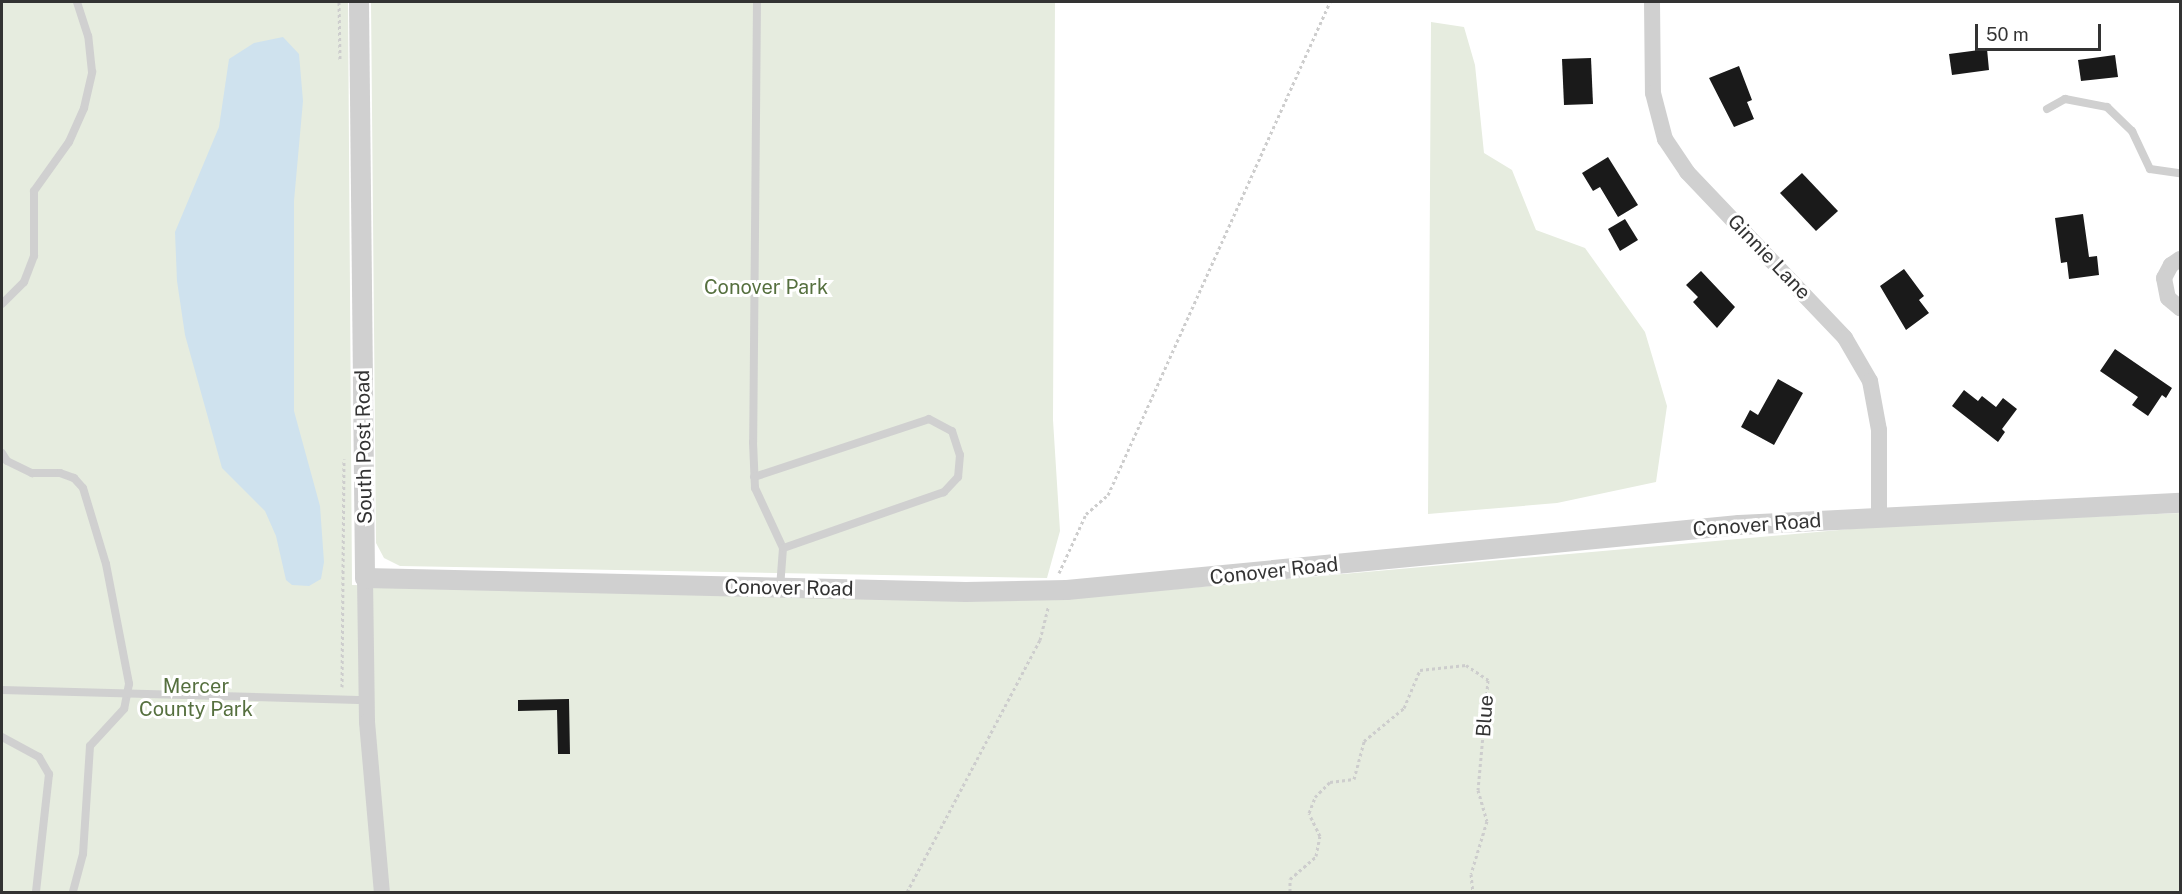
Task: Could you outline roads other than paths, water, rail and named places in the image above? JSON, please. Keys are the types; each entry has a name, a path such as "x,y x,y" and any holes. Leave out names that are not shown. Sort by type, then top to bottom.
{"street":[{"name":"South Post Road","path":"359,2 367,700 382,892"},
{"name":"Ginnie Lane","path":"1652,2 1653,93 1665,139 1687,172 1845,338 1870,381 1879,430 1879,516"},
{"path":"2181,259 2171,265 2164,278 2168,298 2181,308"},
{"name":"Conover Road","path":"365,579 780,588 1051,590 1640,534 1879,516 2181,503"}],"lane":[{"path":"2,304 24,282 34,256 34,191 69,142 84,108 92,72 88,36 77,2"},
{"path":"757,2 754,477 755,488 783,548 780,588"},
{"path":"2047,109 2065,99 2107,107 2132,131 2150,169 2181,173"},
{"path":"754,477 929,419 952,431 960,455 957,477 944,492 783,548"},
{"path":"2,453 7,461 32,473 60,474 74,478 83,488 106,564 128,693 123,710 90,746 83,854 72,892"},
{"path":"2,690 367,700"},
{"path":"2,737 39,757 49,774 36,892"}],"water":[{"path":"283,37 299,54 303,101 294,201 294,411 320,506 324,562 321,579 309,586 292,585 286,580 276,536 265,511 222,468 185,335 177,281 175,232 219,127 229,59 254,43"}],"park label":[{"name":"Conover Park","path":"766,287"},
{"name":"Mercer County Park","path":"196,698"}]}
